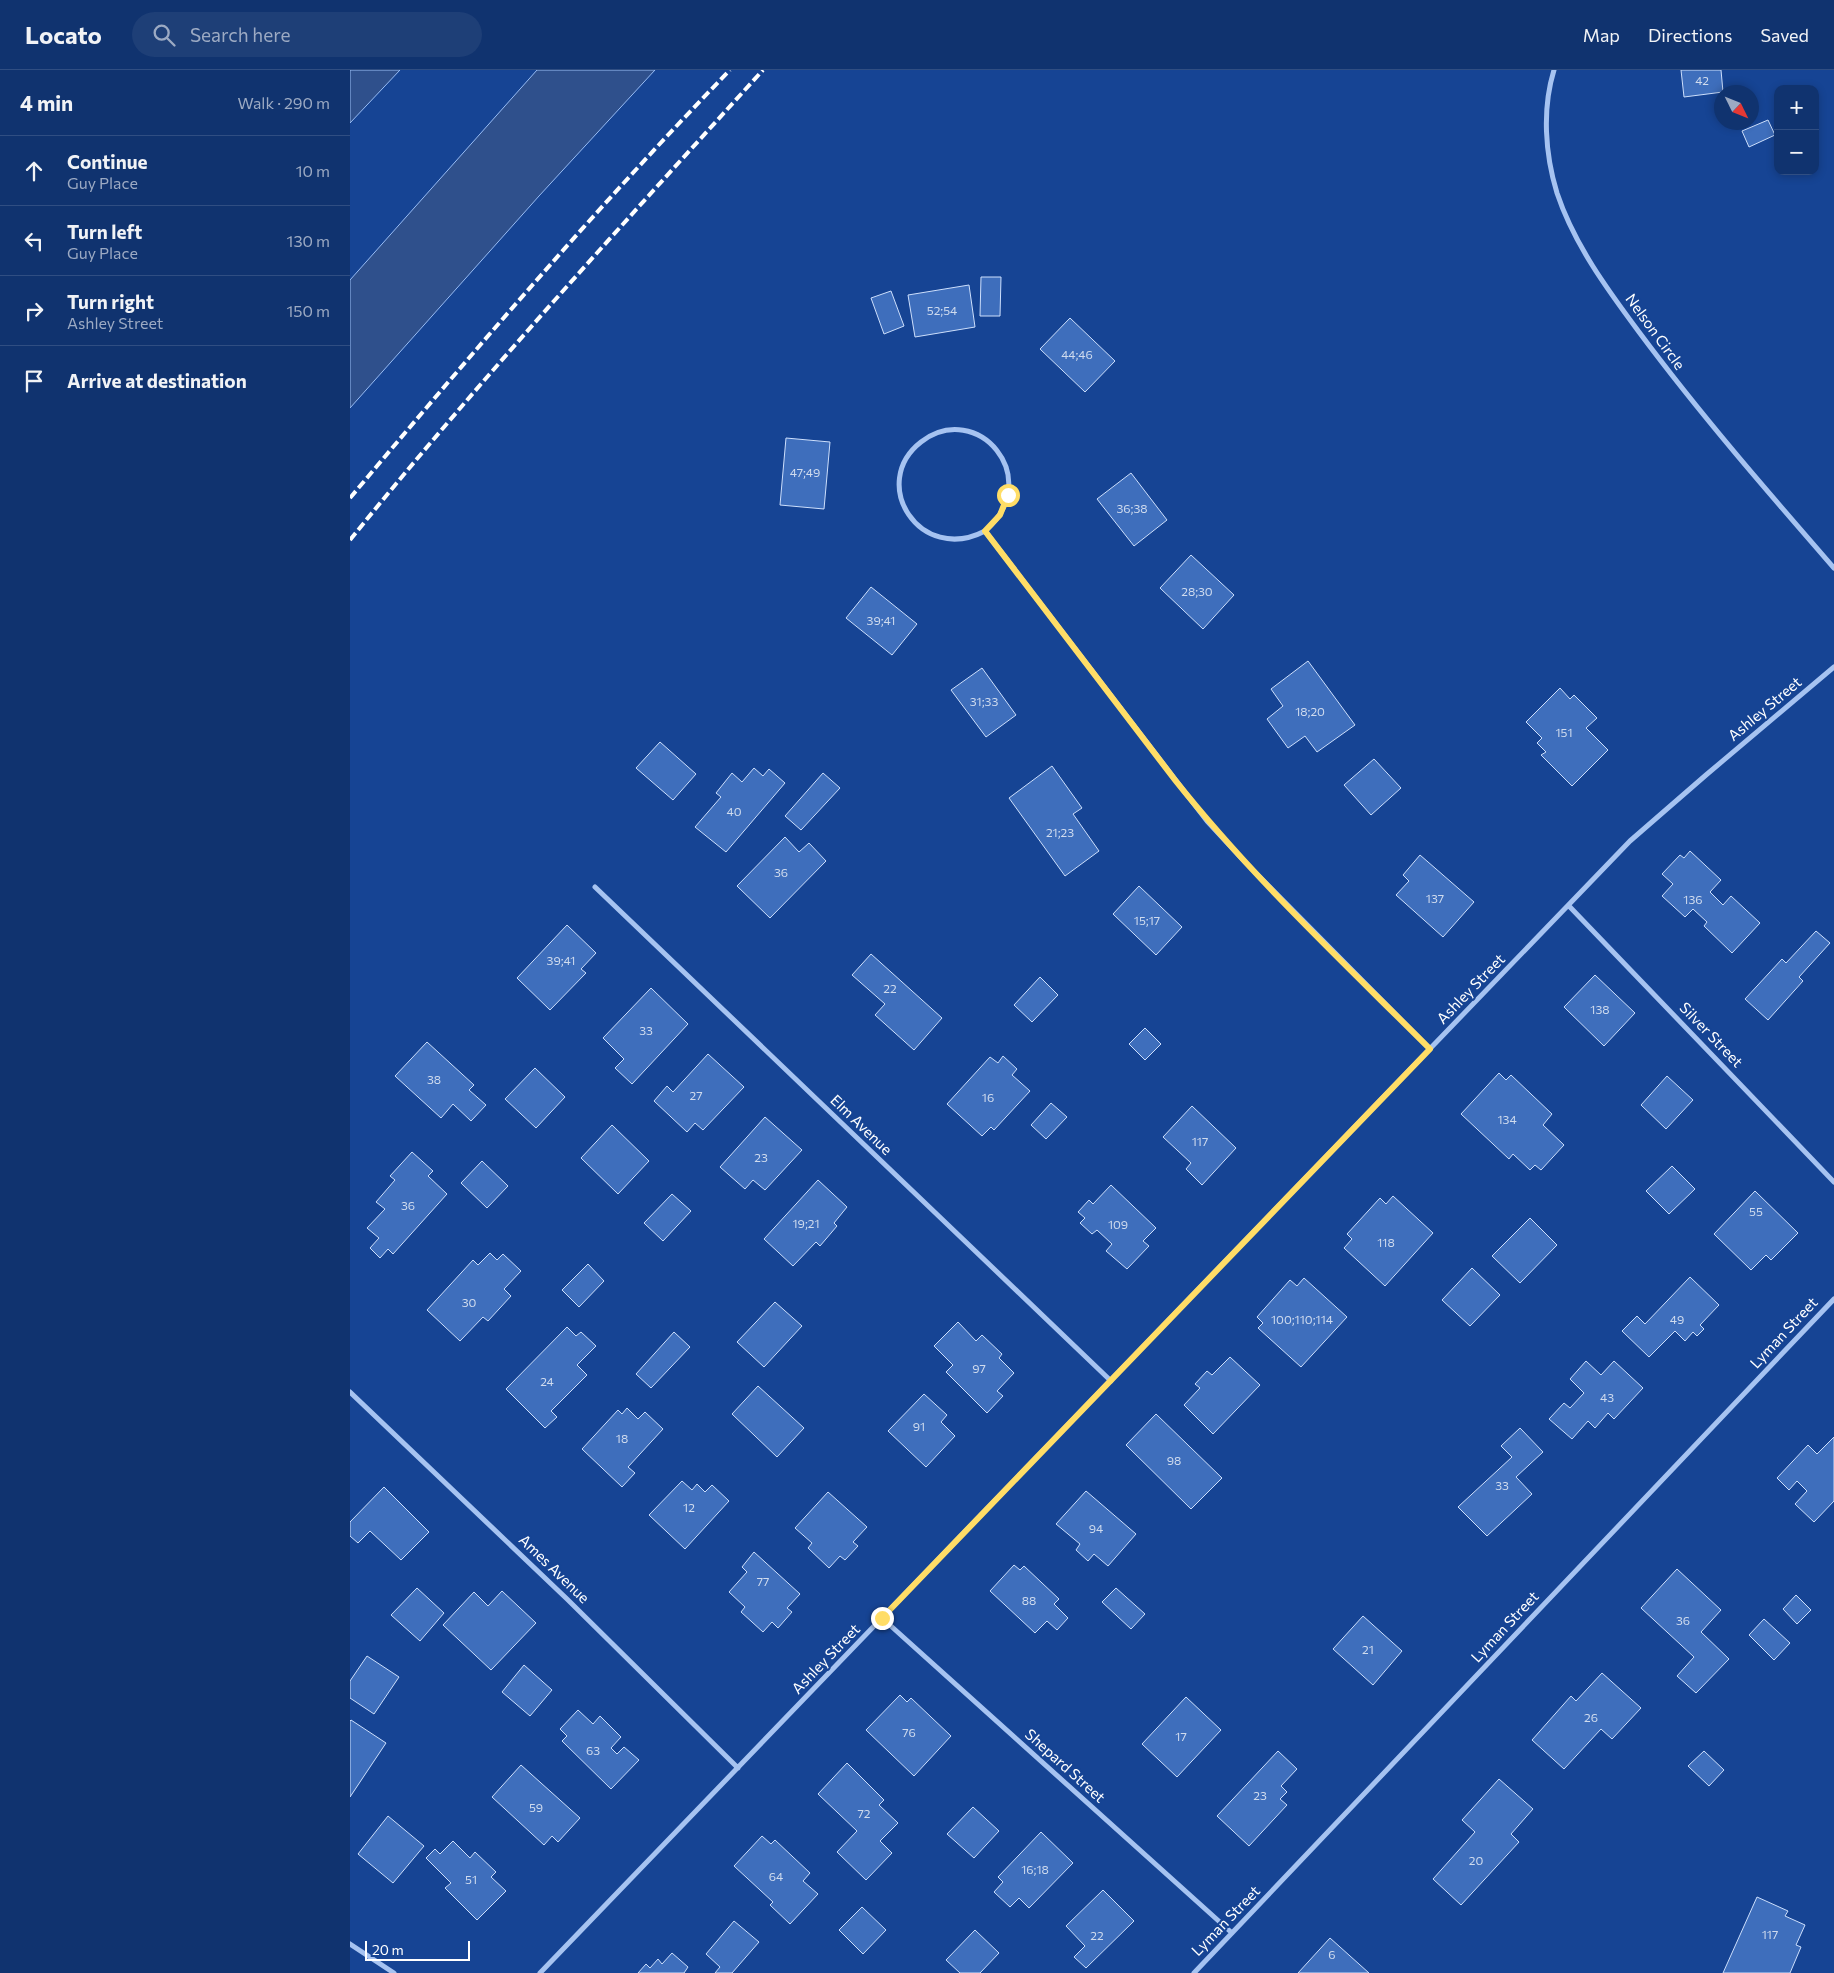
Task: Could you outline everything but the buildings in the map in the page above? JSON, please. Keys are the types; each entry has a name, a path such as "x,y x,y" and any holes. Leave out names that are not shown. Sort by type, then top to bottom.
{"street":[{"name":"Nelson Circle","path":"1554,70 1547,117 1547,142 1551,168 1561,201 1582,247 1608,290 1678,385 1834,568"},
{"path":"942,431 964,431 984,439 1000,454 1008,474 1008,495 1000,515 985,531 962,539 938,537 927,533 909,516 904,506 900,482 906,459 922,441 942,431"},
{"path":"985,531 1207,820 1245,862 1430,1049"},
{"name":"Ashley Street","path":"540,1973 1630,842 1834,667"},
{"name":"Elm Avenue","path":"595,887 1111,1381"},
{"name":"Silver Street","path":"1569,906 1834,1182"},
{"name":"Lyman Street","path":"1194,1973 1834,1299"},
{"name":"Ames Avenue","path":"350,1392 574,1605 738,1768"},
{"name":"Shepard Street","path":"882,1618 1232,1933"},
{"path":"350,1944 394,1973"}],"water":[{"path":"350,70 400,70 350,123"},
{"path":"537,70 655,70 539,196 350,408 350,280"}],"railway":[{"path":"350,498 536,281 632,174 730,70"},
{"path":"350,540 501,361 763,70"}],"route":[{"path":"882,1618 1430,1049 1245,862 1207,820 985,531 1000,515 1008,495"}]}
